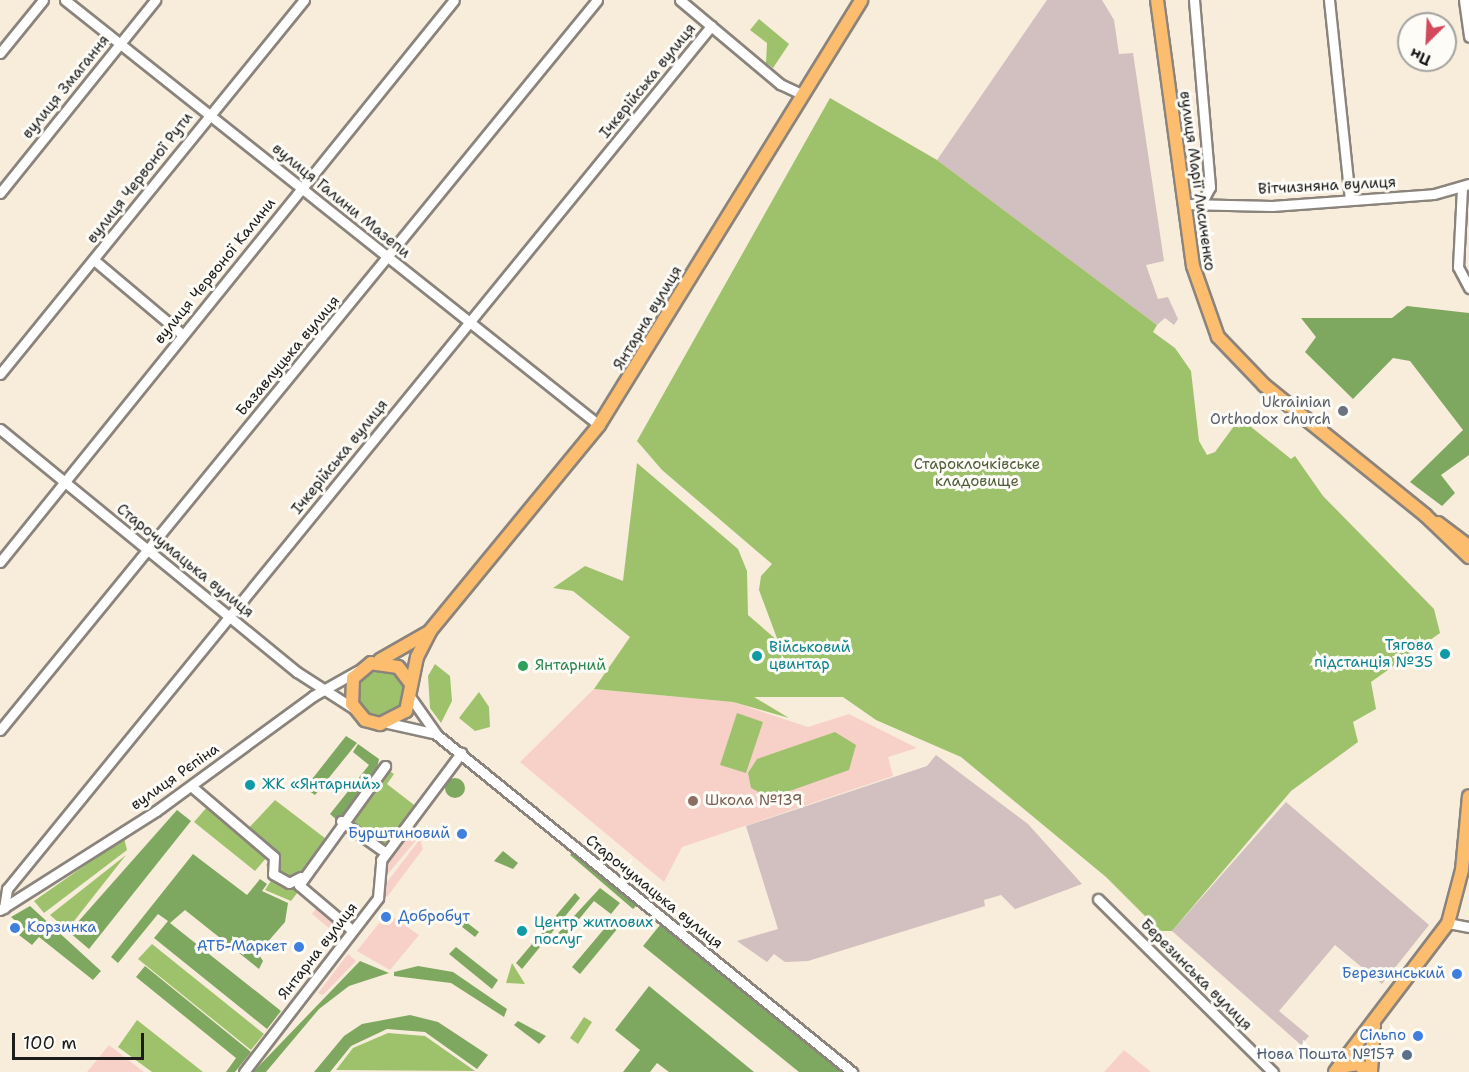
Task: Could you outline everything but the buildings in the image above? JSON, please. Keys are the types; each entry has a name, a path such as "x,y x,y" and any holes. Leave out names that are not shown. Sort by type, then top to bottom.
{"main road":[{"name":"Янтарна вулиця","path":"411,684 430,631 599,425 861,0"},
{"name":"вулиця Марії Лисиченко","path":"1157,0 1195,274 1218,337 1264,385 1429,518 1469,546"},
{"name":"вулиця Марії Лисиченко","path":"1429,518 1469,557"},
{"name":"Янтарна вулиця","path":"377,662 430,631"},
{"path":"355,710 351,684 361,668 377,662 398,667 411,684 411,698 401,716 388,723"},
{"name":"Старочумацька вулиця","path":"355,710 372,722 388,723"},
{"path":"1337,1070 1448,922 1460,879 1469,796"},
{"path":"1337,1070 1358,1064 1370,1072 1375,1021"}],"street":[{"path":"0,53 43,0"},
{"name":"вулиця Галини Мазепи","path":"65,0 121,42 599,425"},
{"name":"вулиця Змагання","path":"0,193 155,0"},
{"name":"вулиця Червоної Рути","path":"0,374 94,260 209,114 304,0"},
{"name":"вулиця Червоної Калини","path":"0,561 454,0"},
{"name":"Базавлуцька вулиця","path":"0,730 597,0"},
{"path":"680,0 780,84 801,94"},
{"path":"1194,0 1210,187 1202,202"},
{"path":"1329,0 1350,200"},
{"path":"1464,0 1469,36"},
{"name":"Ічкерійська вулиця","path":"2,909 7,888 711,27"},
{"path":"1465,186 1458,267 1469,288"},
{"name":"Вітчизняна вулиця","path":"1185,204 1202,202 1272,206 1350,200 1465,186"},
{"path":"94,260 183,335"},
{"name":"Старочумацька вулиця","path":"0,429 228,616 355,710"},
{"name":"вулиця Рєпіна","path":"2,909 191,786 324,688 361,668"},
{"name":"Старочумацька вулиця","path":"411,698 437,735 852,1072"},
{"name":"Старочумацька вулиця","path":"388,723 437,735"},
{"name":"Янтарна вулиця","path":"244,1072 378,898 386,853 461,753"},
{"path":"191,786 274,857 273,874 289,883 301,877 341,821 385,766"},
{"path":"341,821 386,853"},
{"path":"301,877 302,892 352,930"},
{"name":"Березинська вулиця","path":"1098,899 1273,1072"},
{"path":"1448,922 1469,927"}],"shaded area":[{"path":"1047,0 1102,0 1114,20 1119,54 1133,53 1164,261 1146,265 1158,299 1168,297 1178,319 1174,325 1165,318 1157,325 937,160"},
{"name":"Школа №139","path":"594,689 733,702 808,727 849,714 917,748 888,757 893,776 682,847 664,882 520,762"},
{"path":"936,755 1028,824 1082,884 1015,909 1001,895 984,900 985,906 808,961 785,962 774,954 767,962 737,941 778,929 746,826 927,766"},
{"path":"1286,802 1429,925 1382,984 1335,945 1279,1011 1309,1036 1301,1045 1172,931"},
{"path":"411,830 419,837 381,882 385,862"},
{"path":"420,839 423,849 387,897 381,890"},
{"path":"317,907 340,925 334,932 312,914"},
{"path":"387,913 419,935 390,970 357,951"},
{"path":"348,954 356,961 323,995 318,993"},
{"path":"109,1045 144,1072 87,1072"},
{"path":"1124,1050 1151,1072 1104,1072"}],"green space":[{"path":"759,19 789,44 773,68 766,63 767,43 750,30"},
{"name":"Староклочківське кладовище","path":"830,98 937,160 1157,325 1153,332 1175,348 1191,371 1199,441 1207,455 1215,452 1240,418 1291,459 1295,456 1323,496 1434,609 1440,633 1371,682 1376,709 1353,722 1358,742 1291,791 1172,931 1160,931 1106,877 961,757 876,720 843,697 754,697 789,718 733,702 594,689 630,637 573,591 553,588 585,566 623,581 637,463 738,549 747,571 748,615 778,641 759,590 761,576 772,564 662,470 637,441"},
{"path":"1407,306 1469,313 1469,455 1441,475 1455,493 1442,506 1410,482 1463,430 1410,361 1393,358 1353,399 1305,352 1316,337 1301,318 1392,318"},
{"path":"435,664 450,676 452,701 441,723 430,708 428,676"},
{"path":"380,668 389,670 400,679 405,693 403,702 394,713 380,718 371,716 360,707 355,693 357,684 366,673"},
{"path":"479,692 489,707 490,727 475,731 459,718"},
{"path":"737,713 763,722 746,773 720,765"},
{"path":"835,732 856,745 849,770 770,798 751,788 748,773 757,759"},
{"path":"346,736 357,743 315,795 305,788"},
{"path":"358,744 379,759 376,773 338,821 330,814 369,765 353,752"},
{"path":"385,768 394,774 387,784 418,808 386,850 344,821"},
{"path":"455,778 462,781 465,788 462,795 455,798 448,795 445,788 448,781"},
{"path":"275,800 334,845 291,901 265,890 276,873 266,865 272,857 245,832"},
{"path":"208,806 267,857 255,871 194,822"},
{"path":"177,810 191,821 89,949 69,932"},
{"path":"124,838 127,850 44,913 34,901"},
{"path":"574,850 638,904 633,909 570,855"},
{"path":"503,851 518,863 513,869 494,861"},
{"path":"193,854 247,895 260,879 267,884 262,891 288,903 285,922 258,953 263,961 259,969 185,910 170,923 281,1011 267,1029 154,938 168,921 158,914 118,963 111,957"},
{"path":"126,855 67,930 50,915"},
{"path":"600,888 620,903 611,914 594,901 556,947 550,942"},
{"path":"575,893 580,898 522,969 516,963"},
{"path":"30,906 101,971 93,980 39,937 32,945 19,935 25,929 11,917"},
{"path":"615,916 618,928 580,974 572,967"},
{"path":"461,918 479,932 475,937 457,923"},
{"path":"660,925 841,1072 799,1072 643,946"},
{"path":"152,944 264,1034 251,1050 138,959"},
{"path":"456,947 498,980 492,989 449,954"},
{"path":"360,961 389,973 349,986 319,1009 266,1072 253,1072"},
{"path":"512,963 525,984 506,983"},
{"path":"145,966 251,1052 235,1072 226,1072 236,1058 136,977"},
{"path":"418,966 453,972 507,1009 504,1017 451,983 394,976 394,972"},
{"path":"649,986 754,1072 669,1072 657,1063 650,1072 623,1072 640,1050 615,1030"},
{"path":"410,1015 438,1022 488,1055 477,1069 425,1032 387,1029 351,1046 330,1072 314,1072 344,1036 362,1024"},
{"path":"584,1017 592,1022 578,1044 570,1038"},
{"path":"137,1020 203,1072 152,1072 118,1047"},
{"path":"518,1021 546,1036 539,1044 514,1025"},
{"path":"388,1033 425,1036 475,1071 336,1070 353,1048"}],"place":[{"name":"Ukrainian Orthodox church","path":"1343,411"},
{"name":"Тягова пiдстанцiя №35","path":"1445,654"},
{"name":"Військовий цвинтар","path":"757,656"},
{"name":"Янтарний","path":"523,666"},
{"name":"ЖК «Янтарний»","path":"250,785"},
{"name":"Школа №139","path":"693,801"},
{"name":"Бурштиновий","path":"462,834"},
{"name":"Добробут","path":"386,917"},
{"name":"Корзинка","path":"15,928"},
{"name":"Центр житлових послуг","path":"522,931"},
{"name":"АТБ-Маркет","path":"299,947"},
{"name":"Березинський","path":"1457,974"},
{"name":"Сільпо","path":"1418,1036"},
{"name":"Нова Пошта №157","path":"1407,1055"}]}
